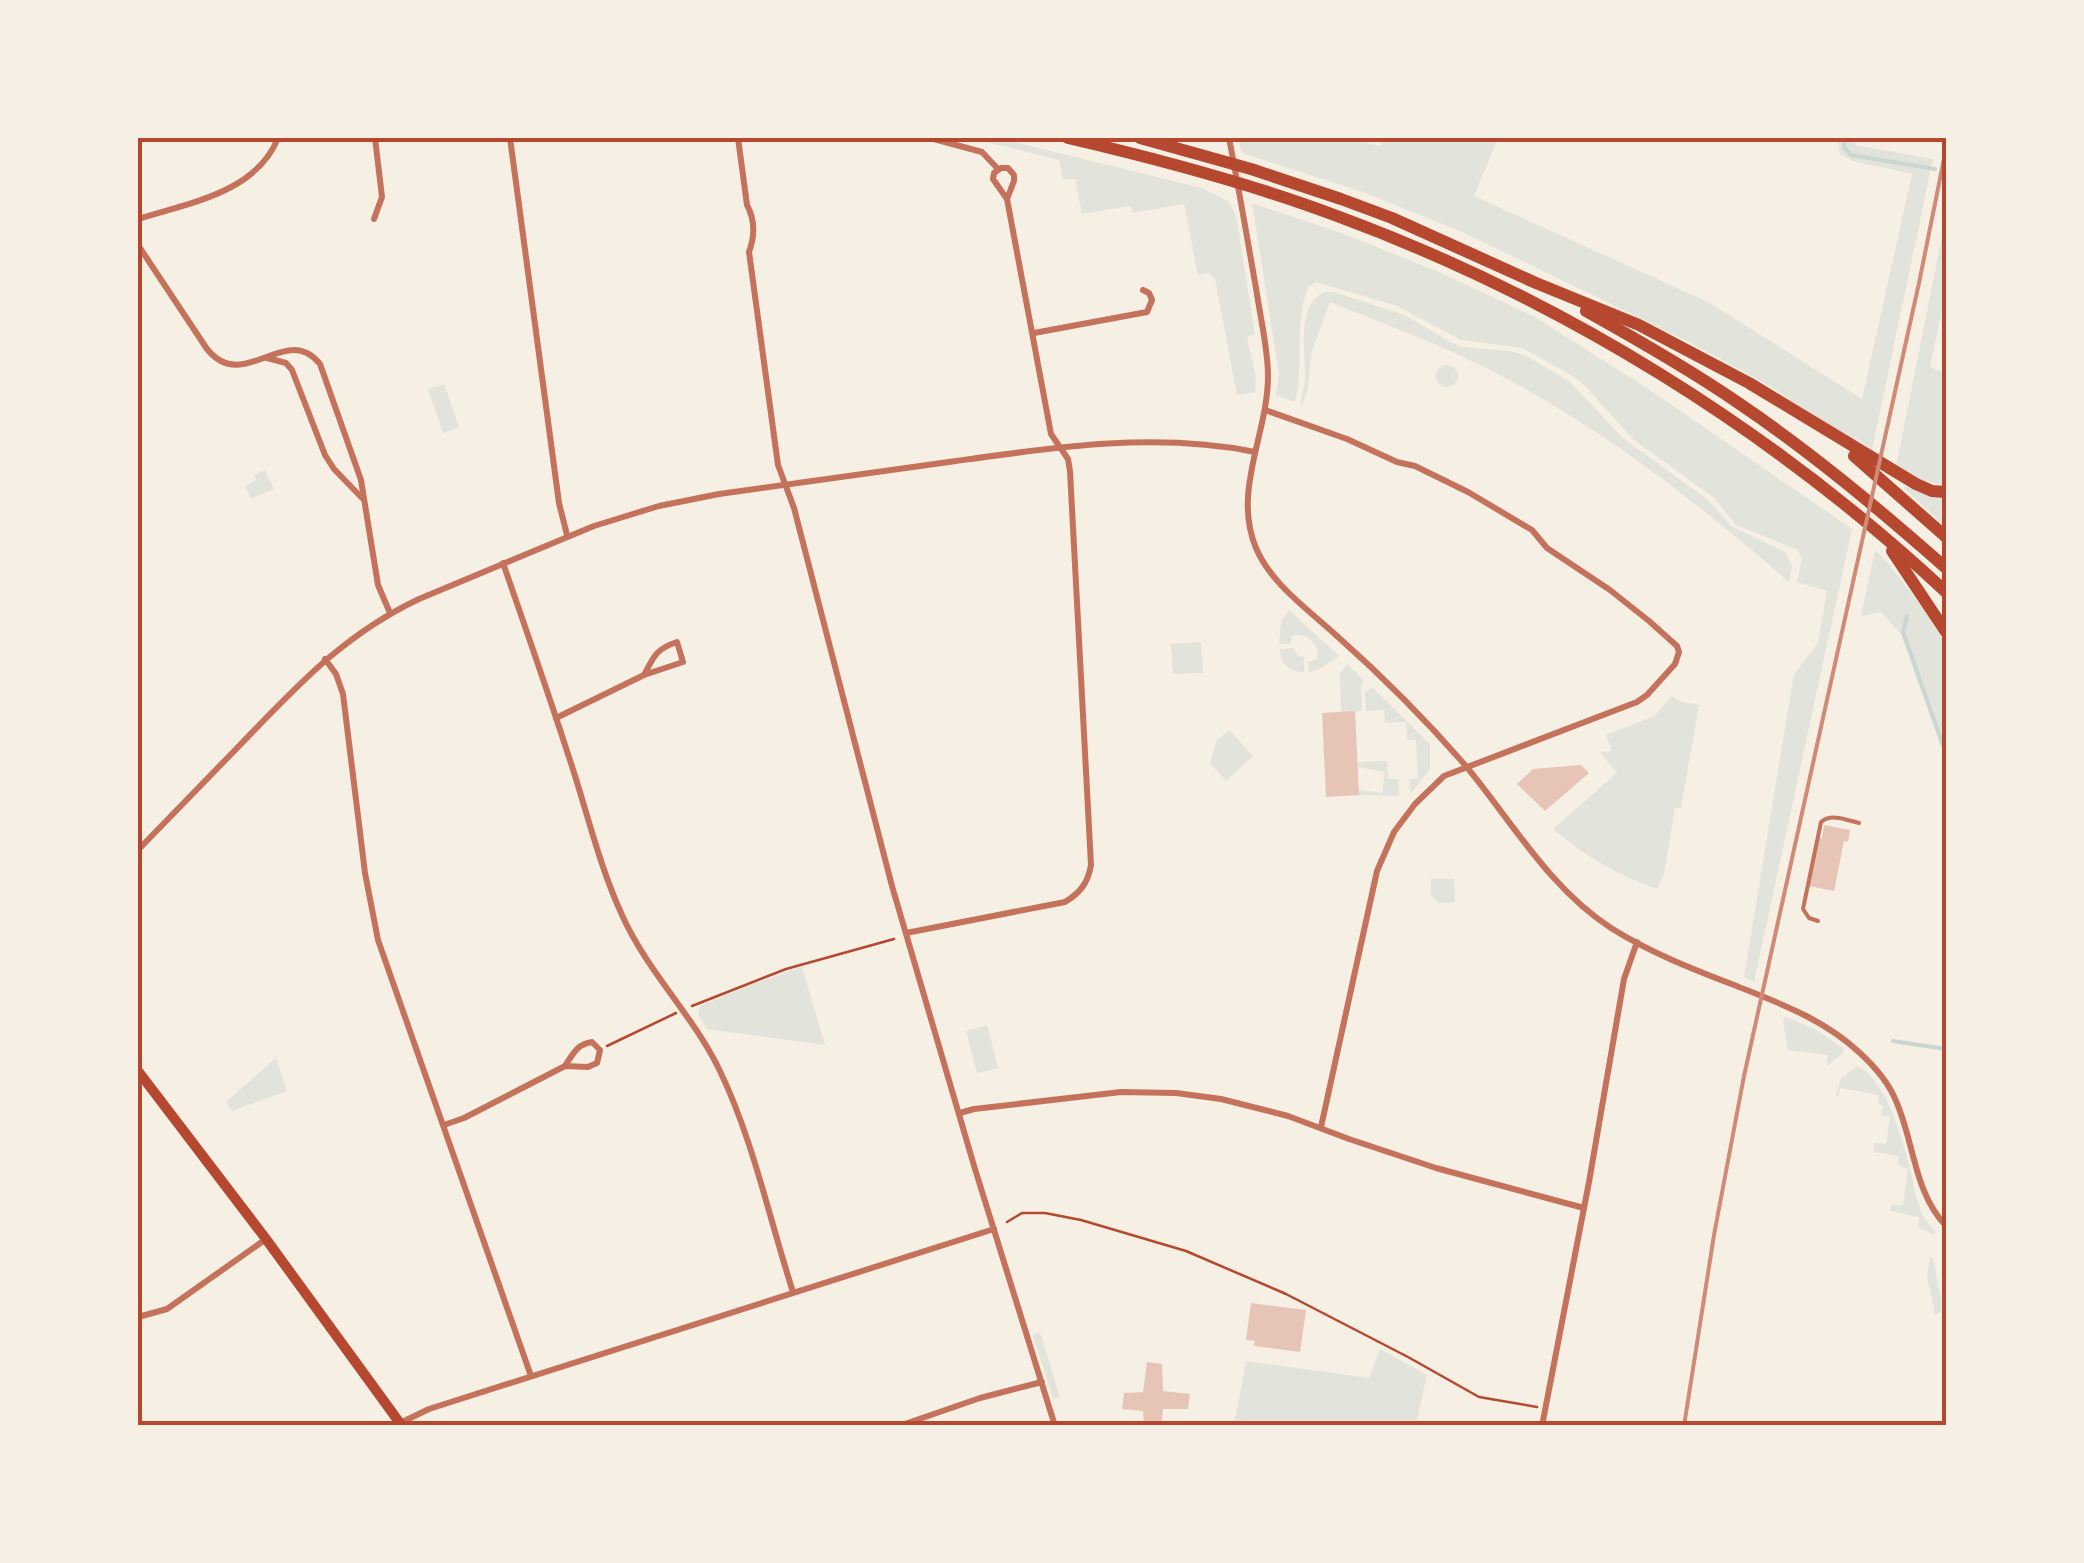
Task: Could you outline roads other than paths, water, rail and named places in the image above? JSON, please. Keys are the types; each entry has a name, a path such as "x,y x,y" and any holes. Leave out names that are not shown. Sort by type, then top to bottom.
{"highway":[{"path":"1068,138 1193,170 1334,214 1510,290 1657,371 1729,418 1860,515 1946,592"},
{"path":"1140,138 1358,205 1639,325 1801,414 1892,479 1946,537"},
{"path":"1536,283 1655,349 1736,401 1864,497 1946,568"},
{"path":"1892,479 1946,492"},
{"path":"1879,533 1946,632"}],"main road":[{"path":"138,1070 401,1424"}],"street":[{"path":"138,219 206,198 240,182 266,159 278,138"},
{"path":"374,219 382,198 375,138"},
{"path":"510,138 559,503 567,535"},
{"path":"738,138 754,239 749,252 778,466 794,508 906,933 1055,1426"},
{"path":"930,138 982,152 998,169"},
{"path":"1229,138 1268,376 1248,514 1256,548 1264,562 1289,592 1377,672 1466,766 1532,851 1572,896 1608,926 1636,942 1797,1011 1858,1051 1895,1096 1924,1190 1932,1209 1946,1226"},
{"path":"906,933 1065,902 1081,890 1092,865 1070,470 1068,458 1051,434 1008,199 1014,175 1008,168 998,169 993,182 1008,199"},
{"path":"138,244 213,357 229,366 238,366 298,349 320,364 361,480 378,585 390,612"},
{"path":"1034,333 1143,313 1152,303 1144,290"},
{"path":"266,358 290,366 325,455 364,500"},
{"path":"1265,410 1415,466 1468,492 1532,530 1547,548 1610,590 1679,652 1678,660 1643,698 1444,776 1415,804 1394,832 1372,888 1321,1127"},
{"path":"138,850 325,659 390,612 567,535 676,502 1099,442 1175,443 1255,452"},
{"path":"503,563 604,871 622,916 719,1069 734,1104 792,1292"},
{"path":"556,718 644,675 683,662 677,642 662,646 644,675"},
{"path":"325,659 343,694 365,873 378,940 532,1376"},
{"path":"1542,1426 1620,999 1636,942"},
{"path":"444,1125 566,1066 597,1063 600,1050 592,1042 584,1043 566,1066"},
{"path":"960,1113 1096,1094 1185,1094 1244,1103 1390,1154 1584,1208"},
{"path":"401,1424 429,1408 994,1229"},
{"path":"138,1317 167,1309 266,1239"},
{"path":"899,1426 1042,1382"}],"lane":[{"path":"1818,921 1809,918 1804,908 1821,822 1832,817 1859,823"}],"waterway":[{"path":"1845,138 1844,147 1851,155 1935,169"},
{"path":"1907,616 1903,632 1946,754"},
{"path":"1893,1041 1946,1049"}],"railway":[{"path":"1684,1426 1744,1076 1946,149"}]}
